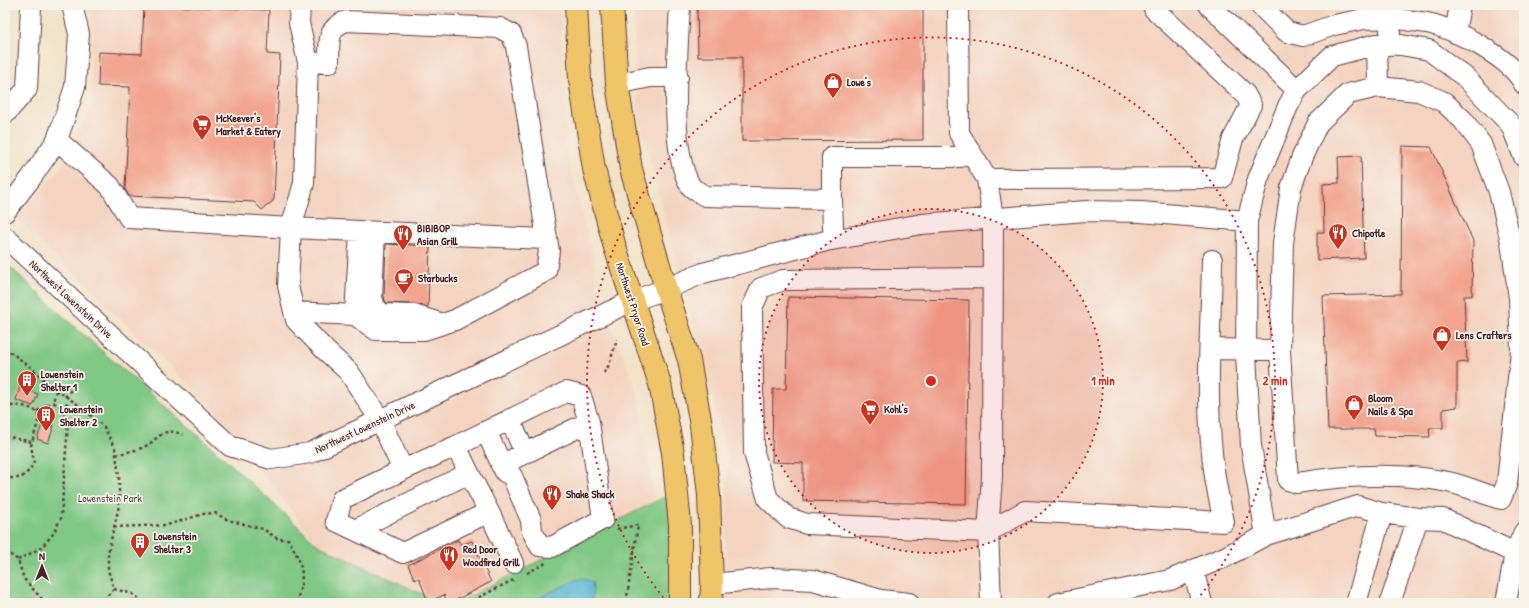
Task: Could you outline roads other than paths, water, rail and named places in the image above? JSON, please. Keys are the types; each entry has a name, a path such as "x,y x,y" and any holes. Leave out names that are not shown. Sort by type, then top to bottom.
{"main road":[{"name":"Northwest Pryor Road","path":"576,5 580,80 594,169 614,244 660,384 673,452 680,525 680,603"},
{"path":"612,5 617,84 631,169 666,289 689,360 701,425 709,494 712,594"}],"street":[{"path":"5,212 57,140 75,87 79,34 72,5"},
{"path":"300,5 299,23 308,62 304,183 291,228 288,286 296,320 349,372 380,420 403,470"},
{"path":"680,5 677,137 690,186 705,196 832,199"},
{"path":"958,5 959,133 987,179 993,218 992,477 988,532 991,603"},
{"path":"1209,5 1297,90"},
{"path":"1260,5 1287,32 1303,36 1334,25 1364,19 1392,11 1455,33 1470,40 1502,60 1524,84"},
{"path":"1455,33 1460,5"},
{"path":"5,114 27,89 29,6"},
{"path":"987,179 1222,178 1233,139 1250,105 1246,94 1154,6"},
{"path":"1378,87 1383,44 1392,11"},
{"path":"294,312 355,315 376,330 424,330 455,320 546,271 548,251 516,46 511,34 500,28 346,21 337,24 330,32 329,63 308,62"},
{"path":"1266,535 1250,446 1246,350 1247,221 1258,179 1288,106 1297,90 1332,56 1383,44 1429,50 1465,77 1511,125 1524,157"},
{"path":"617,84 650,77 678,77"},
{"path":"1378,87 1419,91 1444,102 1463,120 1481,144 1499,192 1511,242 1519,298 1523,350 1507,483 1501,499 1449,483 1404,476 1356,475 1296,483 1288,480 1280,350 1283,243 1291,188 1302,157 1318,123 1348,94 1378,87"},
{"path":"57,140 110,186 129,218 368,232 546,239"},
{"path":"835,239 833,228 832,157 960,157 970,150"},
{"name":"Northwest Lowenstein Drive","path":"5,237 230,446 271,459 310,453 632,301 666,289 703,273 835,239 922,224 1094,211 1141,212 1247,221"},
{"path":"355,315 368,232"},
{"path":"368,232 372,298 375,308 382,314 414,315 443,324"},
{"path":"993,278 783,280 761,288 752,308 754,453 768,499 788,518 807,524 988,532 1025,511 1224,522 1215,477 1210,434 1209,392 1212,260"},
{"path":"1211,349 1280,350"},
{"path":"486,431 503,468 502,480 523,524 532,530 540,546 552,547 603,519 601,496 589,422 581,396 566,392 510,419 486,431 456,446 342,499 336,520 403,553 489,512"},
{"path":"510,419 525,453"},
{"path":"503,468 525,453 589,422"},
{"path":"456,446 519,571"},
{"path":"355,530 469,473"},
{"path":"1058,603 1065,603 1170,580 1225,557 1266,535 1358,506 1382,513 1418,518 1443,519 1519,556"},
{"path":"1356,603 1382,513"},
{"path":"1390,603 1418,518"},
{"path":"1506,603 1524,532"},
{"path":"1194,570 1202,603"},
{"path":"712,594 771,578 813,580 881,601 909,603"}],"water":[{"path":"583,579 592,582 593,590 591,603 528,603 576,580"}],"place":[{"name":"Lowe's","path":"833,99"},
{"name":"McKeever's Market & Eatery","path":"202,141"},
{"name":"Chipotle","path":"1338,250"},
{"name":"BIBIBOP Asian Grill","path":"403,251"},
{"name":"Starbucks","path":"404,295"},
{"name":"Lens Crafters","path":"1442,352"},
{"name":"Lowenstein Shelter 1","path":"27,397"},
{"name":"Bloom Nails & Spa","path":"1354,421"},
{"name":"Kohl's","path":"870,426"},
{"name":"Lowenstein Shelter 2","path":"46,432"},
{"name":"Shake Shack","path":"552,511"},
{"name":"Lowenstein Shelter 3","path":"140,559"},
{"name":"Red Door Woodfired Grill","path":"449,572"}],"park label":[{"name":"Lowenstein Park","path":"110,498"}]}
